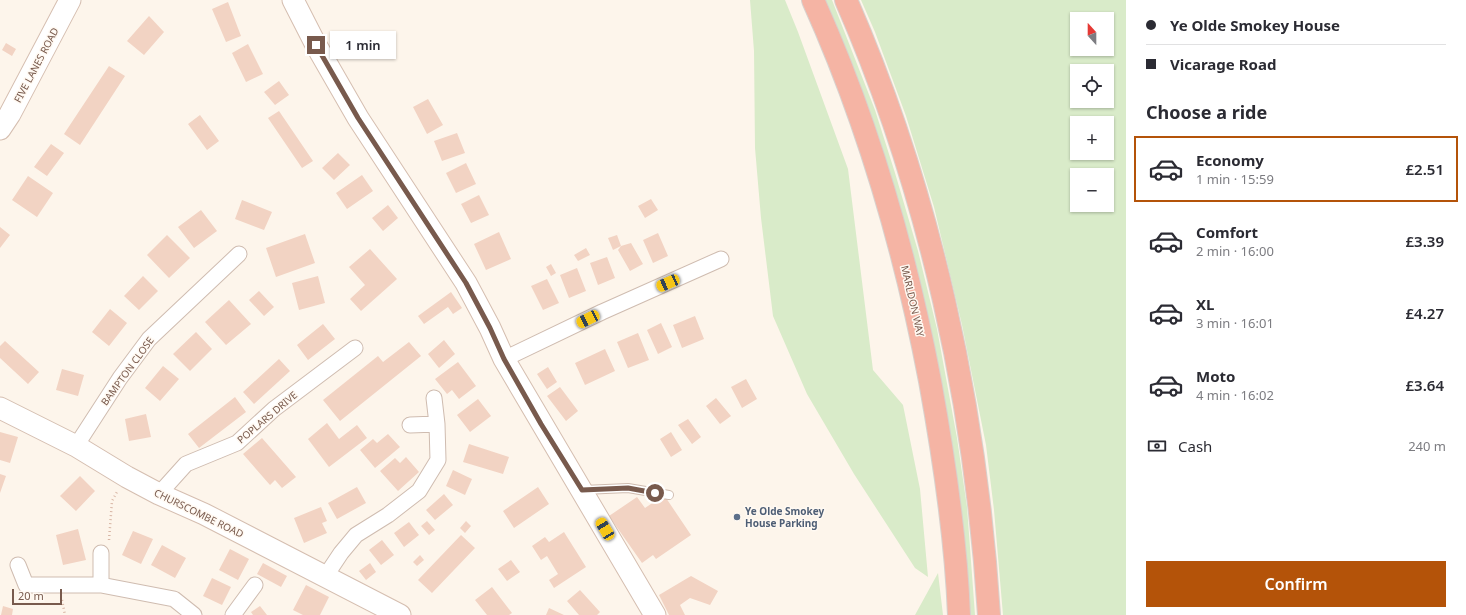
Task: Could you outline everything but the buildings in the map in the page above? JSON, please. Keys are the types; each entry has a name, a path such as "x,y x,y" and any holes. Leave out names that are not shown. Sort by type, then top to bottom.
{"highway":[{"name":"MARLDON WAY","path":"813,0 844,73 862,125 884,190 908,280 920,332 941,445 955,557 959,615"},
{"path":"846,0 860,32 886,103 906,165 935,267 950,333 971,447 985,563 989,615"}],"street":[{"name":"FIVE LANES ROAD","path":"0,129 10,114 70,0"},
{"path":"293,0 316,45 358,118 466,283 490,328 504,359 541,424 644,589 655,615"},
{"name":"BAMPTON CLOSE","path":"76,446 120,378 148,339 239,254"},
{"path":"504,359 602,312 721,259"},
{"name":"POPLARS DRIVE","path":"159,494 186,464 237,443 274,409 355,348"},
{"path":"325,577 340,553 356,535 388,515 419,491 438,460 437,424 434,398"},
{"name":"CHURSCOMBE ROAD","path":"0,408 76,446 127,477 159,494 204,514 400,615"},
{"path":"410,425 437,424"},
{"path":"101,553 101,584"},
{"path":"18,565 26,585 101,584 174,599 194,615"},
{"path":"232,615 255,585"}],"lane":[{"path":"582,490 628,488 669,495"}],"path":[{"path":"101,553 108,551 112,501 127,477"}],"green space":[{"path":"750,0 785,0 848,169 873,370 903,405 920,489 928,577 915,568 854,474 807,394 773,316 761,218 755,148 754,51"},
{"path":"824,0 832,0 875,110 918,251 937,329 957,438 967,507 975,615 969,615 961,516"},
{"path":"861,0 1126,0 1126,615 1003,615 994,510 986,445 962,325 934,207 906,116 875,32"},
{"path":"938,573 943,615 915,615"}],"place":[{"name":"Ye Olde Smokey House Parking","path":"737,517"}],"route":[{"path":"316,45 358,118 466,283 490,328 504,359 541,424 582,490 628,488 655,493"}]}
